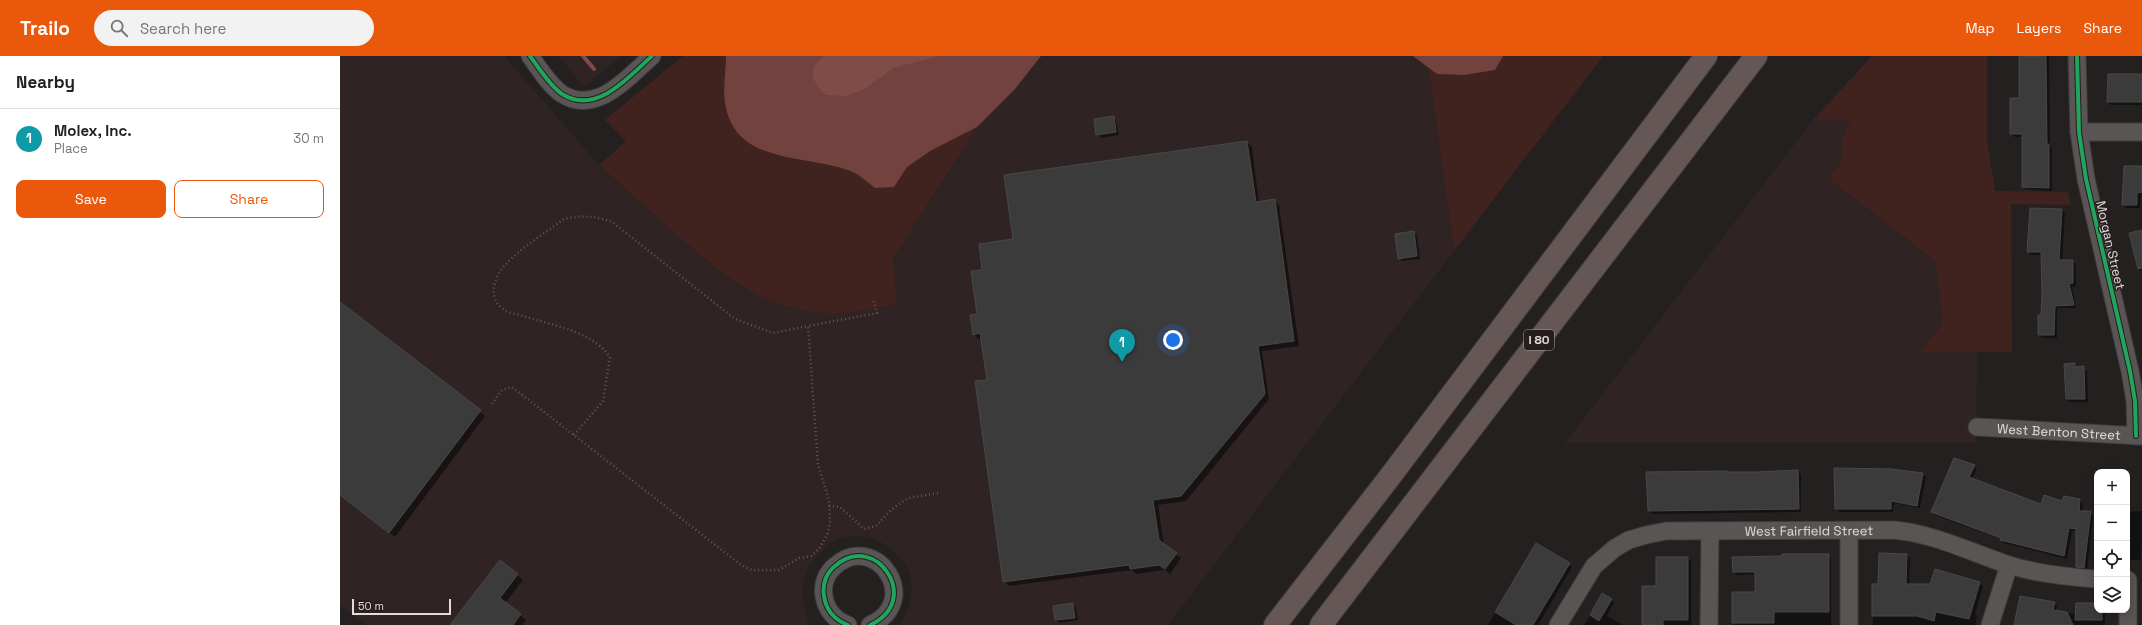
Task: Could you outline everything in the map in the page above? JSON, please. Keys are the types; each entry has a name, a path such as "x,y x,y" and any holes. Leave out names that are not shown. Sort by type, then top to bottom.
{"highway":[{"path":"1275,625 1389,478 1706,56"},
{"name":"I 80","path":"1321,625 1756,56"}],"street":[{"path":"530,56 562,94 578,99 588,100 609,93 652,56"},
{"name":"Morgan Street","path":"2077,56 2079,132 2086,180 2130,371 2139,436"},
{"path":"2079,132 2142,132"},
{"name":"West Benton Street","path":"1977,427 2139,436"},
{"name":"West Fairfield Street","path":"1558,625 1594,566 1615,548 1629,540 1666,531 1849,532 1894,530 1915,532 2008,565 2058,576 2094,580"},
{"path":"1709,625 1710,531"},
{"path":"1849,532 1849,625"},
{"path":"842,624 831,614 825,604 823,592 825,580 831,569 840,561 852,557 864,556 876,560 885,568 891,577 894,588 893,600 889,610 881,619 870,625"},
{"path":"1990,625 2008,565"},
{"path":"2128,625 2132,580"}],"path":[{"path":"574,435 603,401 610,357 604,348 591,340 559,327 503,310 494,298 492,287 506,264 564,219 573,217 601,218 612,222 735,319 773,333 877,313 873,299"},
{"path":"492,404 502,390 512,387 742,565 752,570 779,570 799,558 811,556 819,549 827,535 830,522 829,506 818,465 808,326"},
{"path":"829,506 840,507 864,529 876,526 892,509 908,498 939,493"}],"shaded area":[{"path":"340,56 504,56 599,165 703,259 739,286 897,303 893,259 1022,56 1427,56 1454,251 1168,625 900,625 910,605 912,586 910,573 904,561 889,547 877,540 860,536 845,537 831,542 809,565 804,580 803,599 808,625 367,625 340,605"},
{"path":"559,56 621,56 584,87"},
{"path":"683,56 1022,56 893,259 897,304 861,311 825,313 801,310 779,304 740,285 686,244 599,165 626,141 605,120"},
{"path":"726,56 1041,56 1015,89 977,127 930,151 907,167 894,187 875,188 848,170 831,165 794,159 775,154 759,148 744,139 733,126 726,108 724,89"},
{"path":"824,56 940,56 893,68 865,89 846,96 826,95 814,80 813,71 815,66"},
{"path":"1413,56 1503,56 1495,70 1464,75 1437,74"},
{"path":"1427,56 1603,56 1454,251"},
{"path":"1872,56 1987,56 1987,139 1995,191 2068,192 2071,205 2011,204 2012,352 1920,352 1943,323 1935,261 1829,179 1841,161 1842,141 1850,120 1813,120"},
{"path":"1869,119 1829,179 1935,261 1943,323 1921,352 1977,351 1976,443 1565,443 1813,120"}],"building":[{"path":"2019,56 2046,56 2049,188 2022,187 2022,134 2010,134 2010,98 2019,98"},
{"path":"2108,74 2142,74 2142,102 2107,102"},
{"path":"1114,116 1116,132 1096,135 1094,119"},
{"path":"1247,141 1256,202 1275,199 1294,341 1258,346 1265,394 1181,496 1153,500 1159,540 1177,553 1165,569 1159,565 1130,569 1129,565 1003,582 975,381 987,380 980,333 973,335 970,315 977,314 971,271 982,270 979,244 1013,239 1004,175"},
{"path":"2124,166 2142,166 2142,192 2137,193 2137,205 2122,205"},
{"path":"2030,208 2062,209 2059,260 2073,260 2073,283 2069,284 2074,305 2055,306 2054,335 2038,335 2038,315 2041,315 2042,294 2041,252 2027,252"},
{"path":"2142,230 2142,268 2138,269 2129,233"},
{"path":"1414,231 1417,256 1398,259 1395,234"},
{"path":"340,302 481,410 389,533 340,495"},
{"path":"2075,363 2075,367 2084,366 2085,399 2066,399 2064,364"},
{"path":"1954,458 1975,465 1969,477 2041,504 2044,495 2062,501 2064,496 2080,499 2079,511 2091,511 2084,568 2076,567 2076,529 2069,528 2064,556 2000,540 2001,538 1931,512"},
{"path":"1834,468 1891,469 1923,473 1917,506 1891,501 1891,509 1835,509"},
{"path":"1798,470 1799,509 1648,511 1646,472 1756,472"},
{"path":"1536,543 1570,563 1533,625 1516,625 1495,612"},
{"path":"1879,553 1907,554 1906,584 1930,584 1935,569 1980,582 1969,619 1936,612 1934,621 1917,616 1872,616 1872,584 1878,584"},
{"path":"1782,554 1829,554 1829,612 1774,612 1774,623 1732,623 1732,592 1755,592 1755,572 1733,572 1732,557 1782,556"},
{"path":"1656,557 1688,557 1688,620 1663,620 1663,625 1642,625 1642,586 1656,586"},
{"path":"500,560 518,574 500,598 521,614 513,625 450,625"},
{"path":"1602,593 1612,599 1599,621 1590,615"},
{"path":"2020,596 2055,602 2053,610 2067,612 2073,625 2014,625"},
{"path":"1073,603 1075,618 1055,620 1053,606"},
{"path":"2076,603 2094,603 2094,613 2102,613 2102,620 2075,620"}],"waterway":[{"path":"583,56 594,69"}],"cycle path":[{"path":"530,56 557,90 575,100 588,100 600,97 612,91 623,83 652,56"},
{"path":"2077,56 2079,132 2086,179 2130,371 2135,401 2136,436"},
{"path":"848,625 835,617 829,610 824,596 824,584 829,572 835,566 850,557 865,557 878,563 888,573 893,586 893,601 886,614 870,625"}],"place":[{"name":"Molex, Inc.","path":"1122,362"}]}
